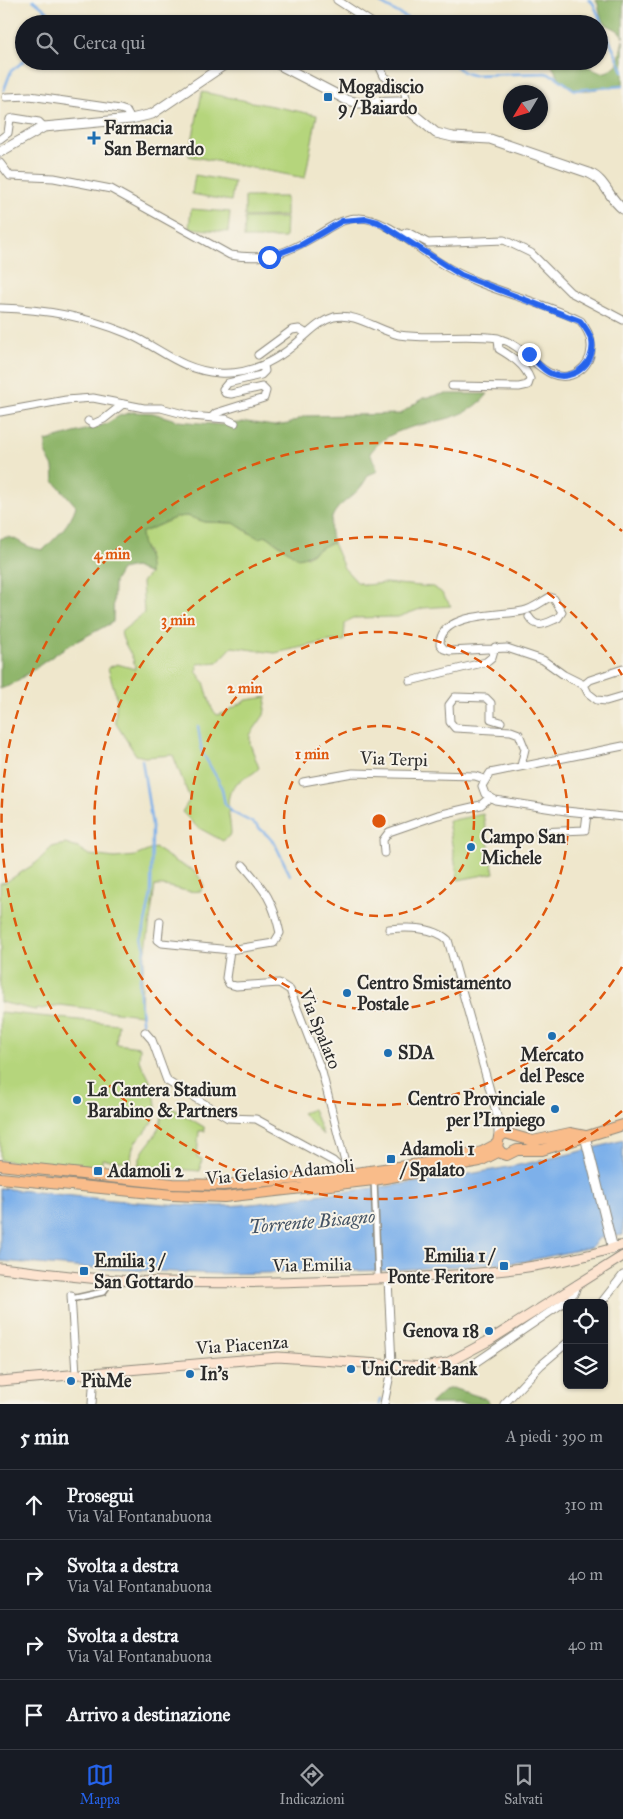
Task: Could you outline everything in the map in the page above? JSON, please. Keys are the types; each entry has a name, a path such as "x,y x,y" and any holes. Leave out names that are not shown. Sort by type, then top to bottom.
{"main road":[{"path":"585,1136 623,1125"},
{"name":"Via Gelasio Adamoli","path":"0,1178 162,1194 224,1197 374,1183 480,1161 498,1145 504,1134 533,1141 570,1133 585,1136"},
{"path":"515,1136 517,1150"},
{"name":"Via Gelasio Adamoli","path":"498,1145 510,1155 517,1150 542,1150 585,1136"},
{"name":"Via Gelasio Adamoli","path":"0,1165 173,1184 223,1185 348,1174 468,1156 498,1145"},
{"path":"611,1244 612,1262"},
{"name":"Via Emilia","path":"0,1268 116,1280 231,1283 378,1275 388,1279 519,1270 611,1244 623,1245"},
{"name":"Via Piacenza","path":"0,1381 278,1357 423,1367 448,1363 480,1346 577,1283 623,1256"}],"street":[{"path":"338,0 360,15"},
{"path":"0,152 44,127 131,119 158,111 216,70"},
{"path":"289,70 347,100 359,103 394,101 402,104 436,133 453,137 490,139 598,176 612,199 623,209"},
{"path":"381,70 384,76 404,91 406,97 402,104"},
{"path":"6,97 30,96 126,110 131,119"},
{"path":"0,139 8,133 10,119 39,122 44,127"},
{"path":"0,163 6,178 54,178 111,189 230,255 250,258 282,254 334,225 350,219 366,219 378,222 461,275 580,321 587,329 592,342 591,355 586,366 569,376 552,374 520,348 498,338 399,335 353,319 337,317 324,321 284,354 264,366 237,372 195,369 174,360 127,333 102,324 23,308 0,308"},
{"path":"401,236 407,232 428,243 442,244 504,240 531,253 570,292 623,320"},
{"path":"258,355 287,334 299,329 307,334"},
{"path":"452,386 519,387 528,385 530,379 527,372 509,355 499,349 498,338"},
{"path":"212,417 216,413 264,398 266,392 262,387 231,394 225,393 223,389 228,383 263,374 265,371 264,366"},
{"path":"0,412 74,399 101,399 123,404 161,408 191,416 212,417 235,423"},
{"path":"88,421 93,424 104,419 123,404"},
{"path":"529,617 533,624 537,625 558,618 562,612 554,599 550,597 525,611 459,621 445,629 440,640 444,650 496,647 507,648 537,657 564,675 584,685 592,697 601,701 623,696"},
{"path":"410,681 486,662 492,657 496,647"},
{"path":"584,685 590,680 623,669"},
{"path":"501,722 491,719 491,703 486,698 454,697 449,705 450,722 455,728 519,734 525,749 521,766"},
{"path":"623,746 490,773 484,779 483,790 489,798 528,806 623,817"},
{"name":"Via Terpi","path":"303,782 353,773 475,776 484,779"},
{"path":"384,853 383,840 389,832 438,815 481,804 489,798"},
{"path":"539,832 585,830 587,814"},
{"path":"160,921 158,940 162,943 230,950 271,944 278,939 280,933 275,912 265,889 243,865"},
{"path":"389,929 403,927 422,930 443,936 448,940 498,1119 498,1145"},
{"name":"Via Spalato","path":"230,950 226,978 229,984 236,986 279,983 290,990 322,1072 348,1174"},
{"path":"146,1032 152,1040 167,1082 228,1118 256,1119 333,1161 348,1174"},
{"path":"498,1119 515,1136"},
{"path":"585,1136 611,1244"},
{"path":"374,1183 378,1275"},
{"path":"604,1299 623,1275"},
{"path":"384,1404 392,1365 388,1279"},
{"name":"Via Piacenza","path":"466,1369 566,1301 575,1292 577,1283"},
{"path":"76,1374 71,1297 104,1292 106,1288"},
{"path":"504,1404 535,1371 566,1344"},
{"path":"92,1404 94,1372"}],"green space":[{"path":"596,0 623,0 623,38 618,30 608,25 608,15 600,15"},
{"path":"623,40 623,85 589,90 572,88 564,83 555,70 594,70 607,72 618,63"},
{"path":"202,92 317,115 305,178 189,156"},
{"path":"195,175 234,182 231,201 192,194"},
{"path":"245,197 286,197 286,216 245,217"},
{"path":"191,209 230,212 228,232 189,228"},
{"path":"245,218 286,218 285,238 244,238"},
{"path":"444,394 488,394 475,406 461,414 396,432 382,441 370,453 378,471 368,475 355,493 335,511 331,529 333,543 298,558 267,536 258,538 234,523 205,522 187,516 177,517 141,533 149,563 149,574 135,567 121,570 114,582 113,622 66,647 11,685 0,689 0,539 4,537 12,538 26,546 43,550 67,524 76,506 54,481 53,467 46,454 46,441 106,424 119,416 132,412 153,413 179,421 223,425 247,422 274,426 288,424 305,416 400,414 423,398"},
{"path":"187,516 205,522 234,523 249,533 267,536 282,547 307,557 324,545 333,543 344,568 357,582 365,585 385,583 433,587 441,592 451,606 423,608 398,617 352,618 345,624 344,641 330,641 275,653 232,647 218,662 198,664 196,671 204,682 212,709 217,715 247,700 267,697 264,715 250,735 250,744 259,768 236,784 229,795 228,808 231,834 223,841 197,827 182,812 190,799 173,755 145,757 136,755 115,722 117,699 108,668 117,664 135,669 133,659 121,632 144,613 142,582 149,574 147,552 141,543 141,533 177,517"},
{"name":"Campo San Michele","path":"483,814 494,873 458,880 448,821"},
{"path":"65,844 78,848 89,855 115,858 135,856 155,848 195,872 204,886 201,891 195,892 166,886 155,886 142,977 141,1015 60,1005 35,1010 0,1002 0,883 6,882 36,863 52,847"},
{"name":"La Cantera Stadium Barabino & Partners","path":"0,1012 118,1024 116,1044 140,1047 139,1061 150,1082 156,1109 152,1123 135,1143 131,1162 102,1159 102,1170 0,1160"},
{"path":"164,1103 204,1127 205,1131 199,1131 197,1157 202,1159 200,1171 138,1166 142,1153 158,1130"},
{"path":"313,1109 323,1135 302,1113"},
{"path":"452,1388 484,1398 491,1404 430,1404 445,1390"}],"water":[{"name":"Torrente Bisagno","path":"623,1140 623,1235 599,1238 592,1247 522,1262 393,1270 219,1274 87,1268 0,1261 0,1188 164,1204 245,1205 475,1173 550,1159"}],"waterway":[{"path":"33,0 48,12 49,15"},
{"path":"375,0 402,15"},
{"path":"589,0 593,3 598,15"},
{"path":"608,37 623,71"},
{"path":"4,90 11,71 15,68"},
{"path":"461,70 472,75 545,73 555,76 575,90 623,86"},
{"path":"198,726 202,752 221,785 225,804 232,812 255,824 268,836 275,844 290,875"},
{"path":"142,760 152,825 151,894 142,938 145,949 139,985 143,1031"},
{"path":"379,1404 380,1399"}],"place":[{"name":"Mogadiscio 9 / Baiardo","path":"328,97"},
{"name":"Farmacia San Bernardo","path":"94,138"},
{"name":"Campo San Michele","path":"471,847"},
{"name":"Centro Smistamento Postale","path":"347,993"},
{"name":"Mercato del Pesce","path":"552,1036"},
{"name":"SDA","path":"388,1053"},
{"name":"La Cantera Stadium Barabino & Partners","path":"77,1100"},
{"name":"Centro Provinciale per l'Impiego","path":"555,1109"},
{"name":"Adamoli 1 / Spalato","path":"391,1159"},
{"name":"Adamoli 2","path":"98,1171"},
{"name":"Emilia 1 / Ponte Feritore","path":"504,1266"},
{"name":"Emilia 3 / San Gottardo","path":"84,1271"},
{"name":"Genova 18","path":"489,1331"},
{"name":"UniCredit Bank","path":"351,1369"},
{"name":"In's","path":"190,1374"},
{"name":"PiùMe","path":"71,1381"}],"route":[{"path":"269,257 282,254 301,245 342,221 358,218 378,222 461,275 580,321 587,329 592,342 591,355 586,366 569,376 552,374 545,370 529,354"}]}
